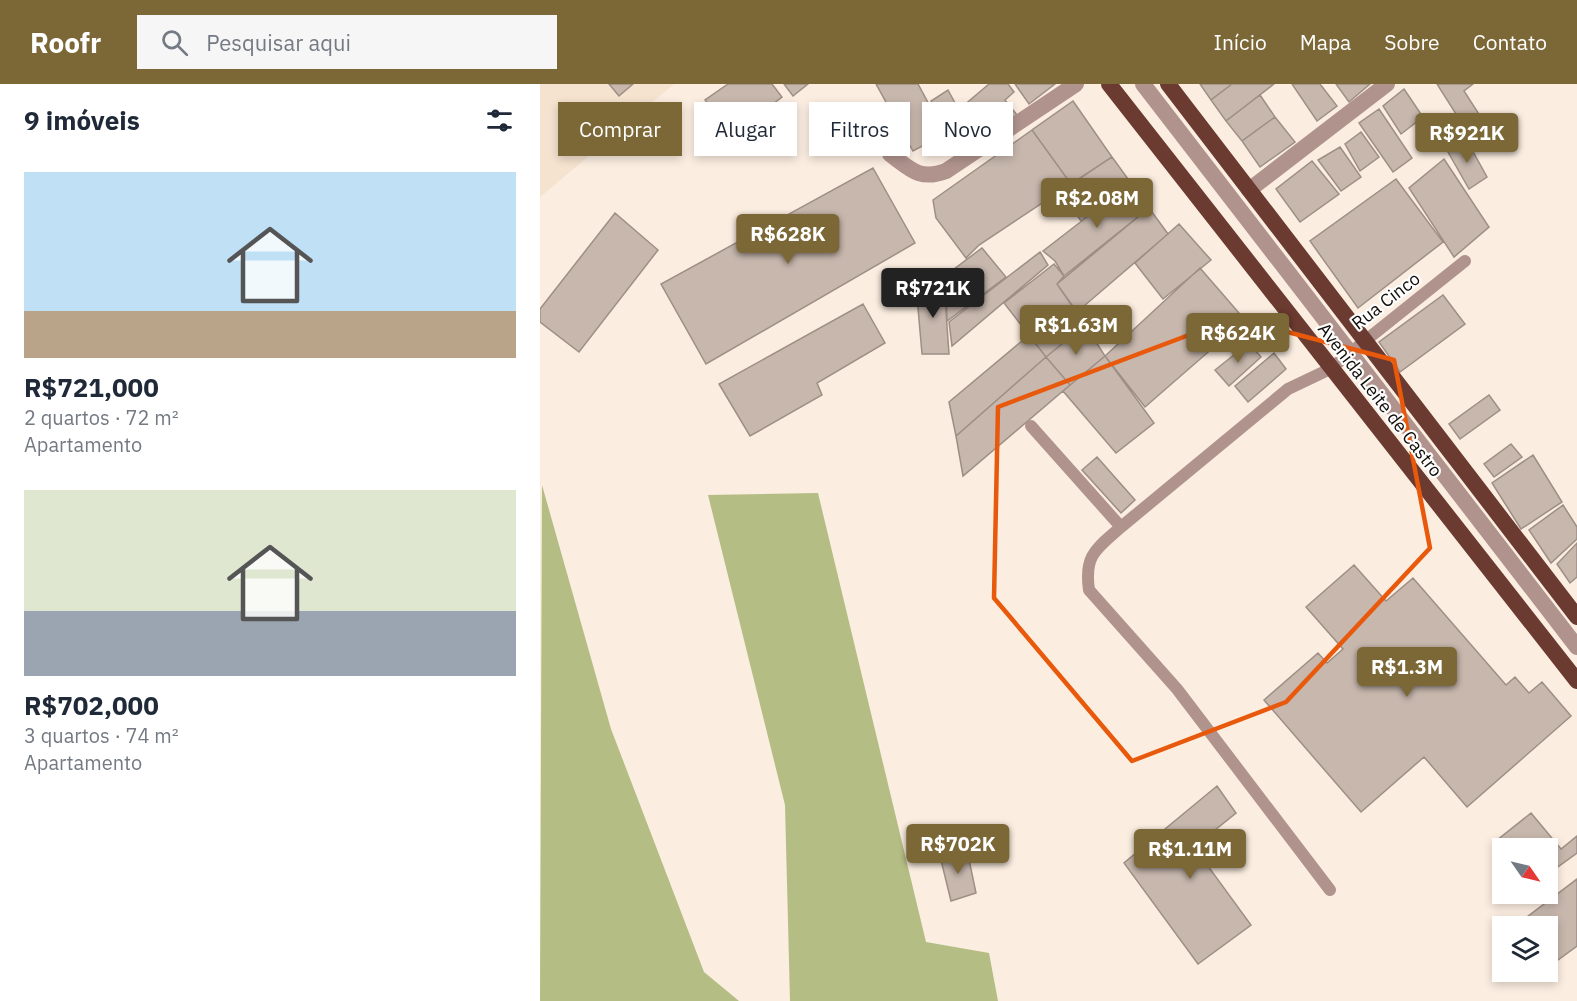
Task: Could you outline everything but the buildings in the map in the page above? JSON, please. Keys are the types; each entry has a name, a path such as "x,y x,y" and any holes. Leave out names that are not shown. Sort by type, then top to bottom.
{"highway":[{"name":"Avenida Leite de Castro","path":"1109,84 1330,369 1577,681"},
{"name":"Avenida Leite de Castro","path":"1168,84 1577,617"}],"street":[{"path":"893,156 918,174 932,177 946,171 1076,84"},
{"path":"1143,84 1577,647"},
{"path":"1249,190 1387,84"}],"lane":[{"name":"Rua Cinco","path":"1330,890 1177,689 1089,590 1086,570 1096,549 1120,527 1288,389 1330,369 1465,261"},
{"path":"1031,426 1120,527"}],"highlighted area":[{"path":"1234,318 1394,360 1430,548 1286,702 1132,761 994,598 998,407"}],"shaded area":[{"path":"540,84 674,84 653,102 558,102 558,156 589,156 540,197"}],"green space":[{"path":"542,485 611,729 704,972 739,1001 540,1001"},
{"path":"818,493 926,942 989,953 998,1001 790,1001 785,805 708,495"}]}
